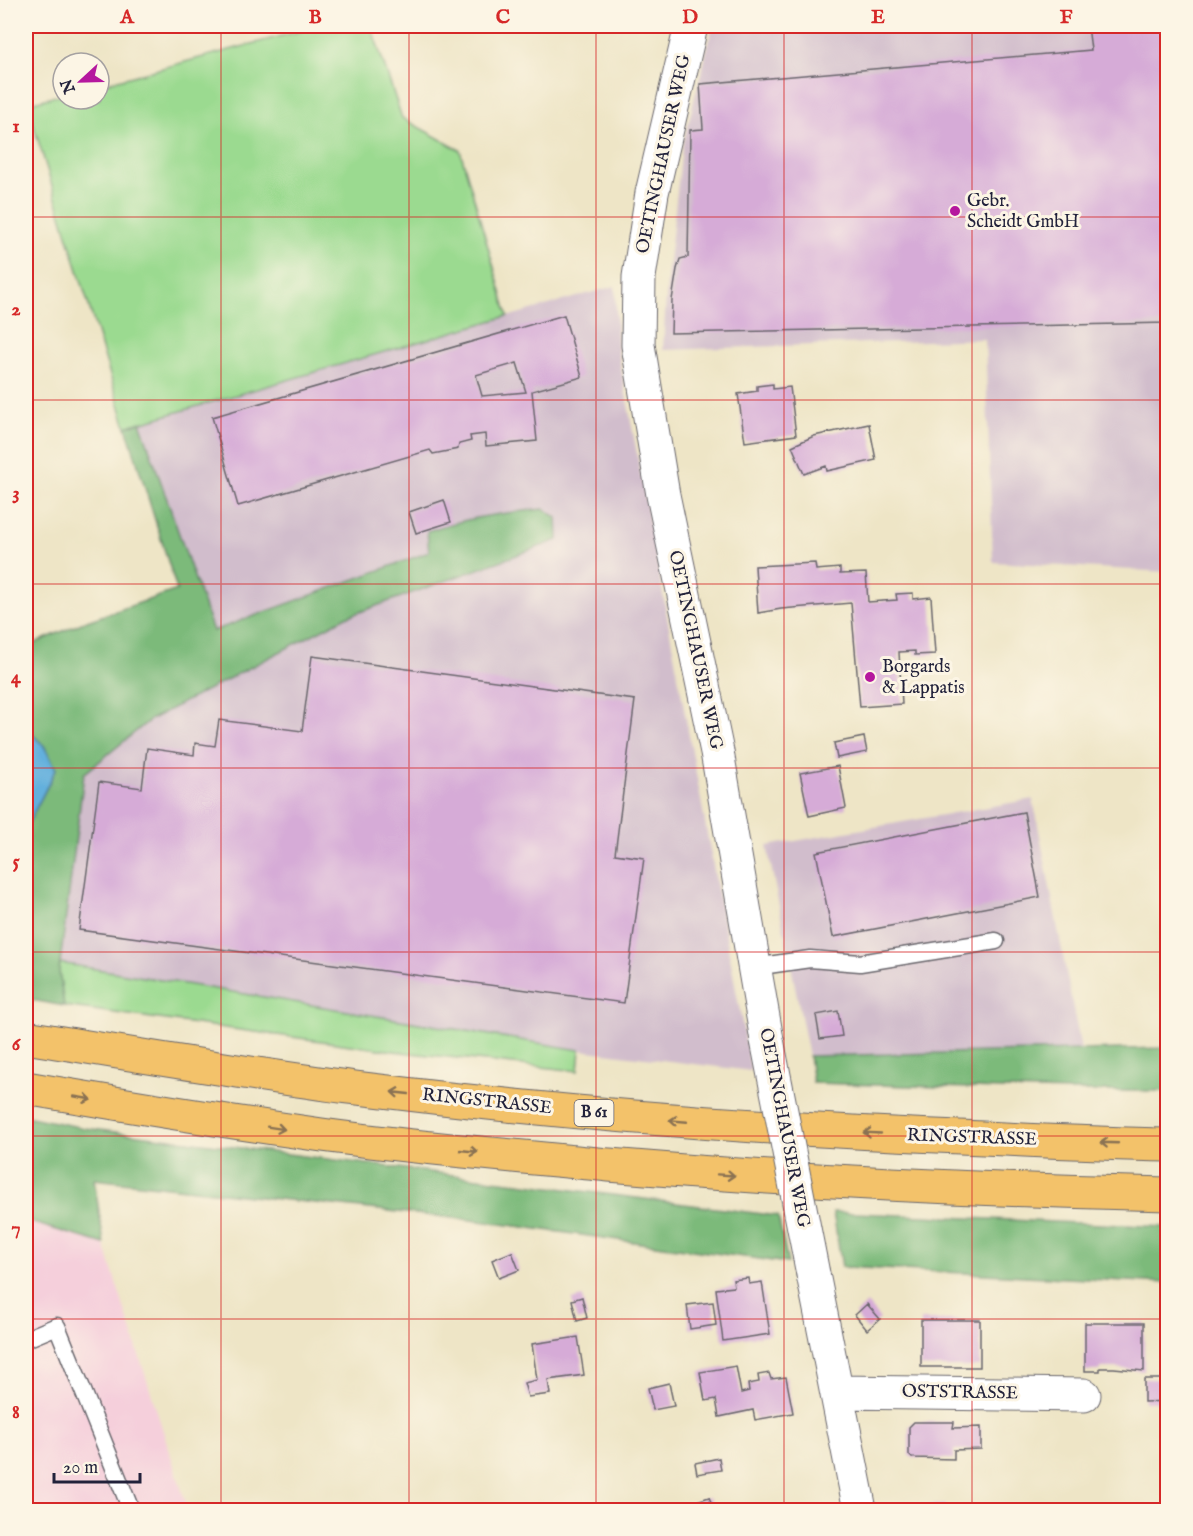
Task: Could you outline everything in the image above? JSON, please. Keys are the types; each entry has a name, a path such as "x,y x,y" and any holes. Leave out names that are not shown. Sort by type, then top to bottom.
{"highway":[{"name":"RINGSTRASSE","path":"26,1037 356,1088 544,1109 734,1125 931,1136 1167,1145"},
{"path":"26,1088 323,1135 519,1157 730,1175 904,1186 1167,1194"}],"street":[{"name":"OETINGHAUSER WEG","path":"691,26 652,193 639,277 638,345 663,495 717,752 767,1041 837,1392"},
{"name":"OSTSTRASSE","path":"837,1392 1084,1395"},
{"path":"837,1392 860,1510"}],"lane":[{"path":"754,967 810,959 860,963 996,941"},
{"path":"26,1339 57,1326 131,1510"}],"shaded area":[{"path":"713,26 1167,26 1167,572 993,562 985,339 663,350 667,280 682,148"},
{"path":"615,286 618,351 751,1071 580,1050 60,963 84,774 150,720 229,675 140,422"},
{"path":"1033,799 1081,1050 809,1056 767,846"},
{"path":"26,1221 104,1244 188,1510 26,1510"}],"green space":[{"path":"319,26 371,26 402,118 460,150 508,316 126,427 27,104 51,97 51,111 111,111 111,82"},
{"path":"140,422 213,631 429,552 427,531 456,522 545,509 557,518 558,540 346,617 150,720 84,774 59,971 64,1006 26,999 26,828 56,769 44,746 26,728 26,647 84,622 177,590 126,427"},
{"path":"60,963 580,1050 578,1071 401,1052 64,1006"},
{"path":"1167,1048 1167,1091 1070,1091 813,1083 809,1056"},
{"path":"26,1116 84,1128 778,1216 788,1263 471,1220 94,1179 104,1244 26,1221"},
{"path":"833,1212 1167,1227 1167,1283 842,1267"}],"water":[{"path":"26,728 44,746 56,769 26,828"}],"building":[{"name":"Gebr. Scheidt GmbH","path":"1088,26 1168,26 1168,323 671,333 672,300 677,269 680,259 688,257 690,130 703,129 700,84 1091,50"},
{"path":"564,315 582,377 532,391 537,441 486,446 485,434 470,436 471,441 459,444 458,449 433,454 430,450 238,506 212,417","holes":["517,363 526,392 482,396 476,375"]},
{"path":"773,384 773,389 790,387 796,435 745,442 738,394 757,391 757,386"},
{"path":"869,424 876,460 827,471 826,466 804,474 792,446 814,436"},
{"path":"444,500 451,522 416,533 409,512"},
{"path":"815,563 816,570 840,568 840,574 866,573 868,602 897,600 896,594 913,593 913,599 931,597 935,654 915,655 915,651 899,652 902,704 860,707 851,603 758,613 755,566"},
{"path":"312,656 635,700 615,854 644,858 624,1003 79,930 99,782 142,788 147,748 194,755 195,743 215,746 219,720 302,731"},
{"path":"864,737 867,752 837,758 834,743"},
{"path":"838,766 846,808 809,816 800,773"},
{"path":"1024,812 1040,897 833,937 816,852"},
{"path":"838,1011 842,1036 820,1039 816,1015"},
{"path":"512,1252 519,1270 499,1278 492,1260"},
{"path":"748,1278 749,1284 762,1282 770,1334 723,1341 716,1289 734,1287 733,1280"},
{"path":"582,1297 587,1318 577,1321 572,1300"},
{"path":"713,1302 716,1325 690,1329 687,1305"},
{"path":"867,1304 880,1319 867,1330 855,1315"},
{"path":"921,1320 980,1320 980,1367 921,1367"},
{"path":"1085,1323 1144,1323 1144,1371 1100,1368 1100,1371 1085,1371"},
{"path":"578,1337 584,1375 548,1380 550,1394 528,1397 524,1383 537,1380 532,1344"},
{"path":"736,1366 741,1393 749,1391 748,1384 759,1382 758,1375 769,1373 771,1379 786,1377 793,1413 755,1420 753,1410 719,1417 716,1399 705,1401 700,1372"},
{"path":"1144,1379 1168,1379 1168,1401 1144,1402"},
{"path":"669,1383 674,1406 653,1410 648,1388"},
{"path":"914,1422 954,1422 953,1428 981,1427 981,1449 954,1450 954,1459 912,1458 909,1455 909,1427"},
{"path":"719,1458 721,1470 697,1474 695,1463"},
{"path":"709,1497 714,1510 678,1510 677,1508"},
{"path":"922,1505 946,1505 946,1510 922,1510"},
{"path":"1084,1505 1101,1505 1101,1510 1084,1510"}],"place":[{"name":"Gebr. Scheidt GmbH","path":"955,211"},
{"name":"Borgards & Lappatis","path":"870,677"}]}
